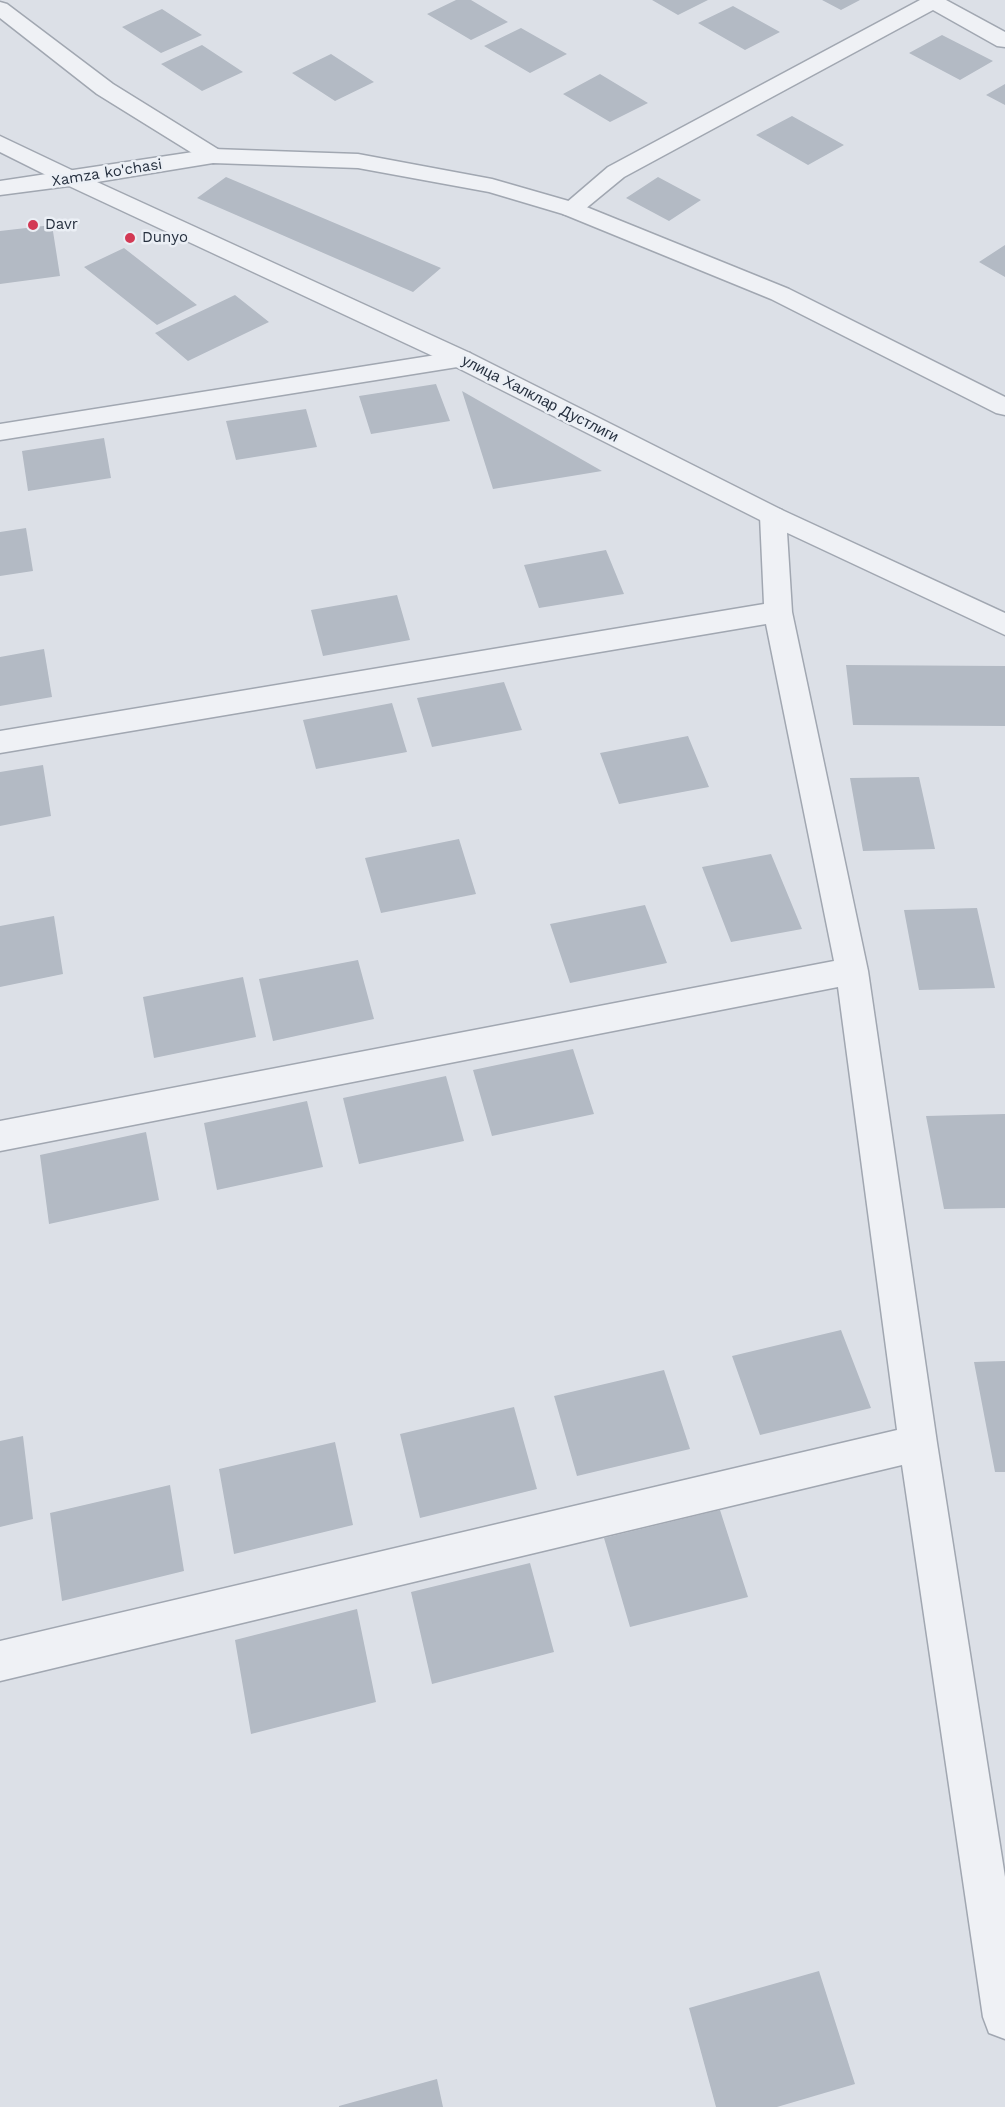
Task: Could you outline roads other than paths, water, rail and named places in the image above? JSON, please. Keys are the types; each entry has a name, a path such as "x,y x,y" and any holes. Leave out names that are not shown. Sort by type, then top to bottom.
{"street":[{"path":"571,209 616,172 934,0 1005,41"},
{"path":"0,8 105,89 213,156"},
{"name":"улица Халклар Дустлиги","path":"0,143 72,179 461,359 773,516 1005,625"},
{"name":"Xamza ko'chasi","path":"0,188 213,156 358,161 492,186 571,209 780,294 1005,407"},
{"path":"0,432 461,359"},
{"path":"773,516 778,612 852,971 918,1443 1005,2017"},
{"path":"0,742 778,612"},
{"path":"0,1137 852,971"},
{"path":"0,1661 918,1443"}],"place":[{"name":"Davr","path":"33,225"},
{"name":"Dunyo","path":"130,238"}]}
